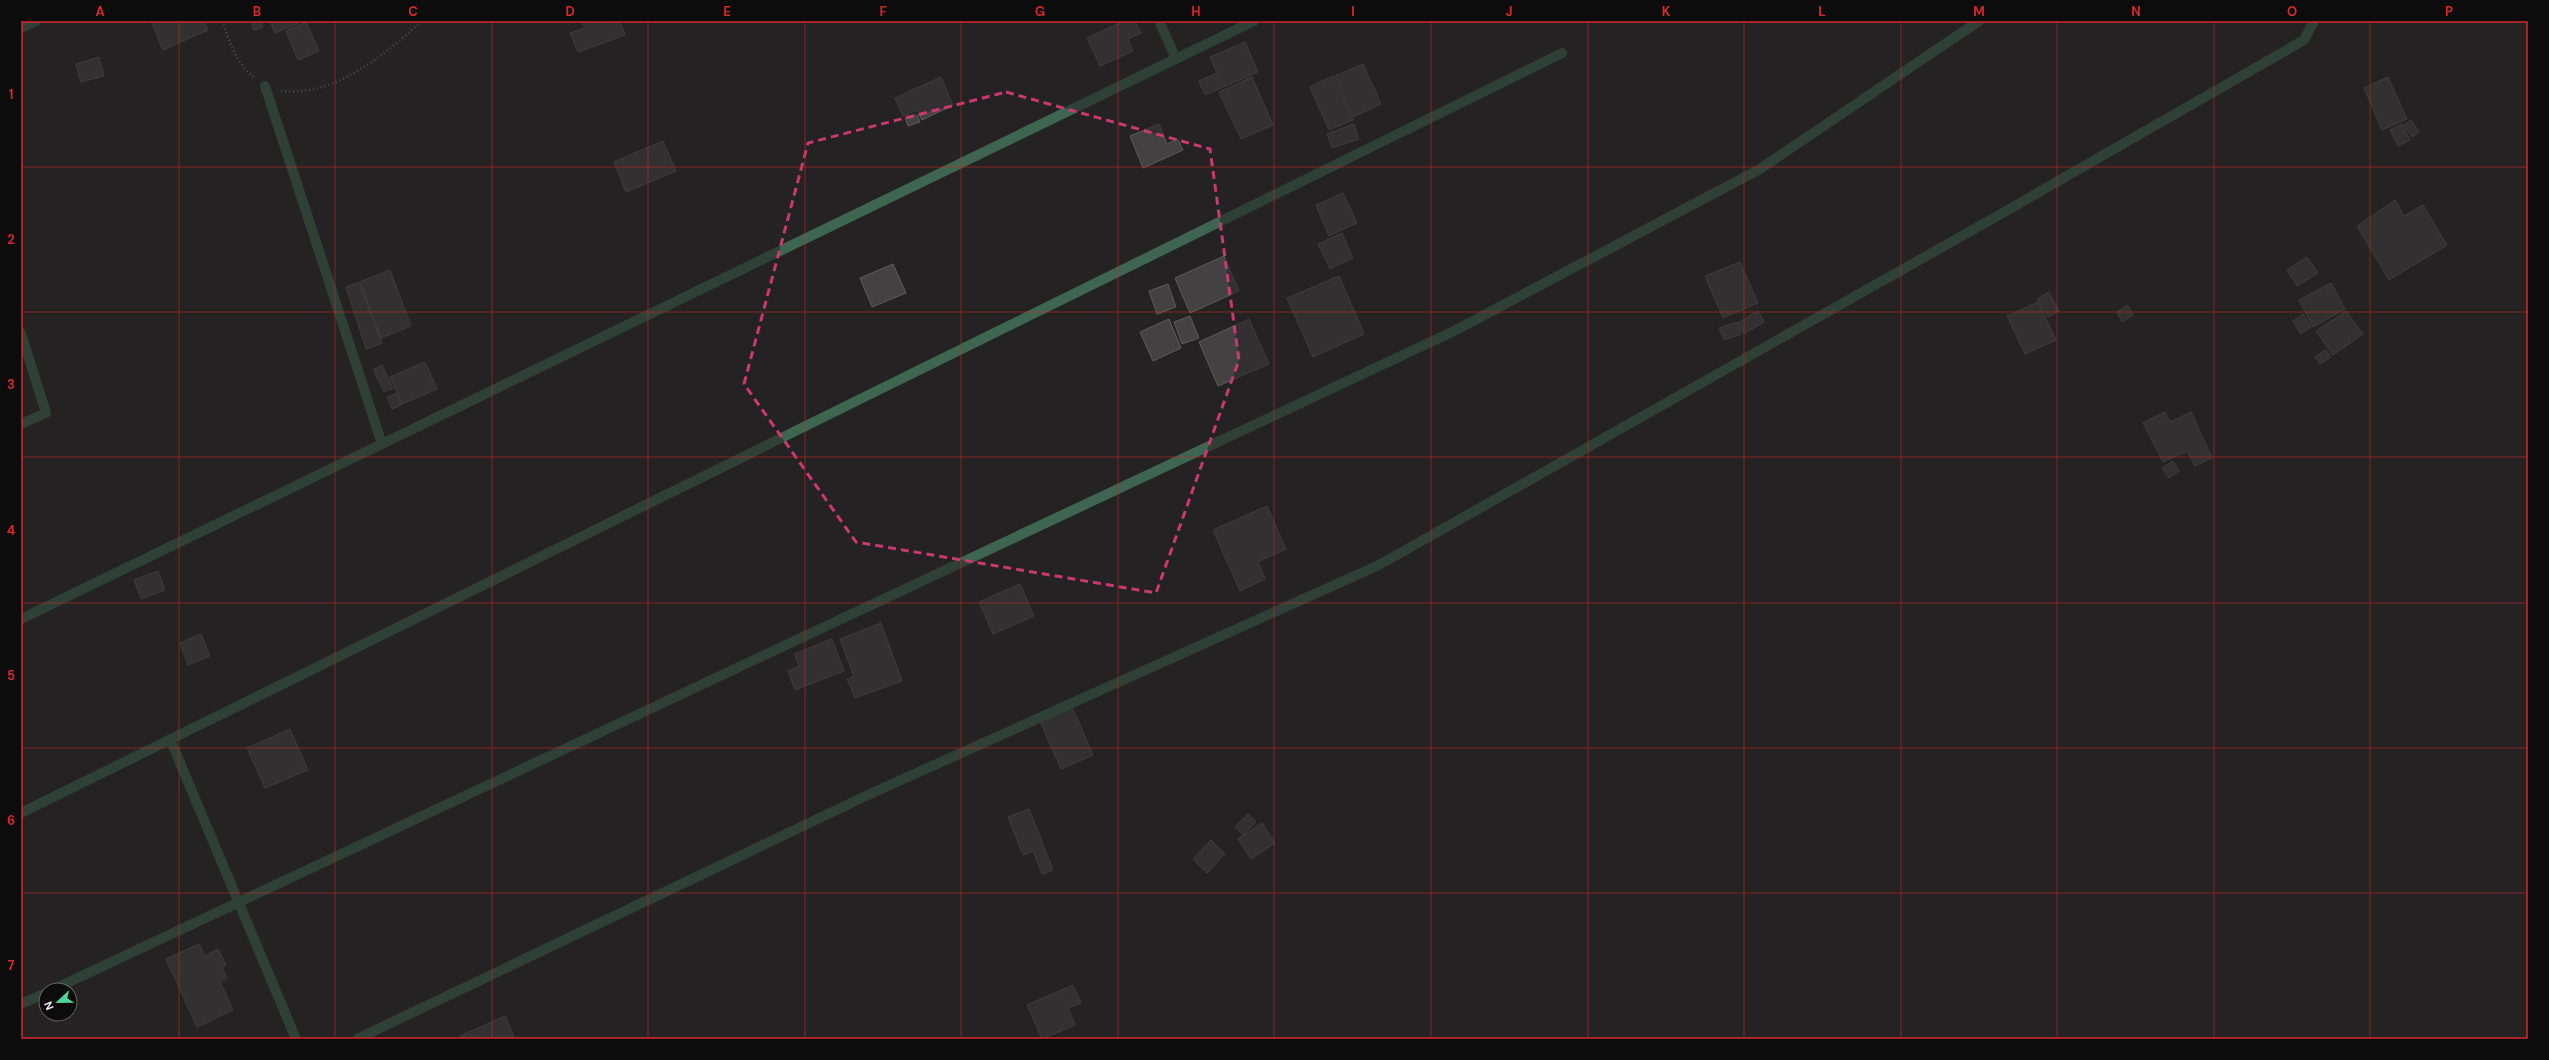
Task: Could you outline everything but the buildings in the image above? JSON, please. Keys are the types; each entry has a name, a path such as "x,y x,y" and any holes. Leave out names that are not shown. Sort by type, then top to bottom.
{"street":[{"path":"21,28 36,21"},
{"path":"1159,21 1176,59"},
{"path":"21,619 1254,21"},
{"path":"69,982 1454,331 1760,170 1979,21"},
{"path":"357,1039 870,794 1379,565 2006,211 2304,40 2314,21"},
{"path":"21,813 1562,53"},
{"path":"265,86 382,444"},
{"path":"21,333 46,413 21,424"},
{"path":"170,739 296,1039"},
{"path":"21,1004 38,997"}],"path":[{"path":"222,21 235,54 245,71 265,86 282,91 316,90 387,53 422,21"}],"highlighted area":[{"path":"1006,92 1210,149 1239,360 1156,593 856,542 744,384 808,143"}]}
